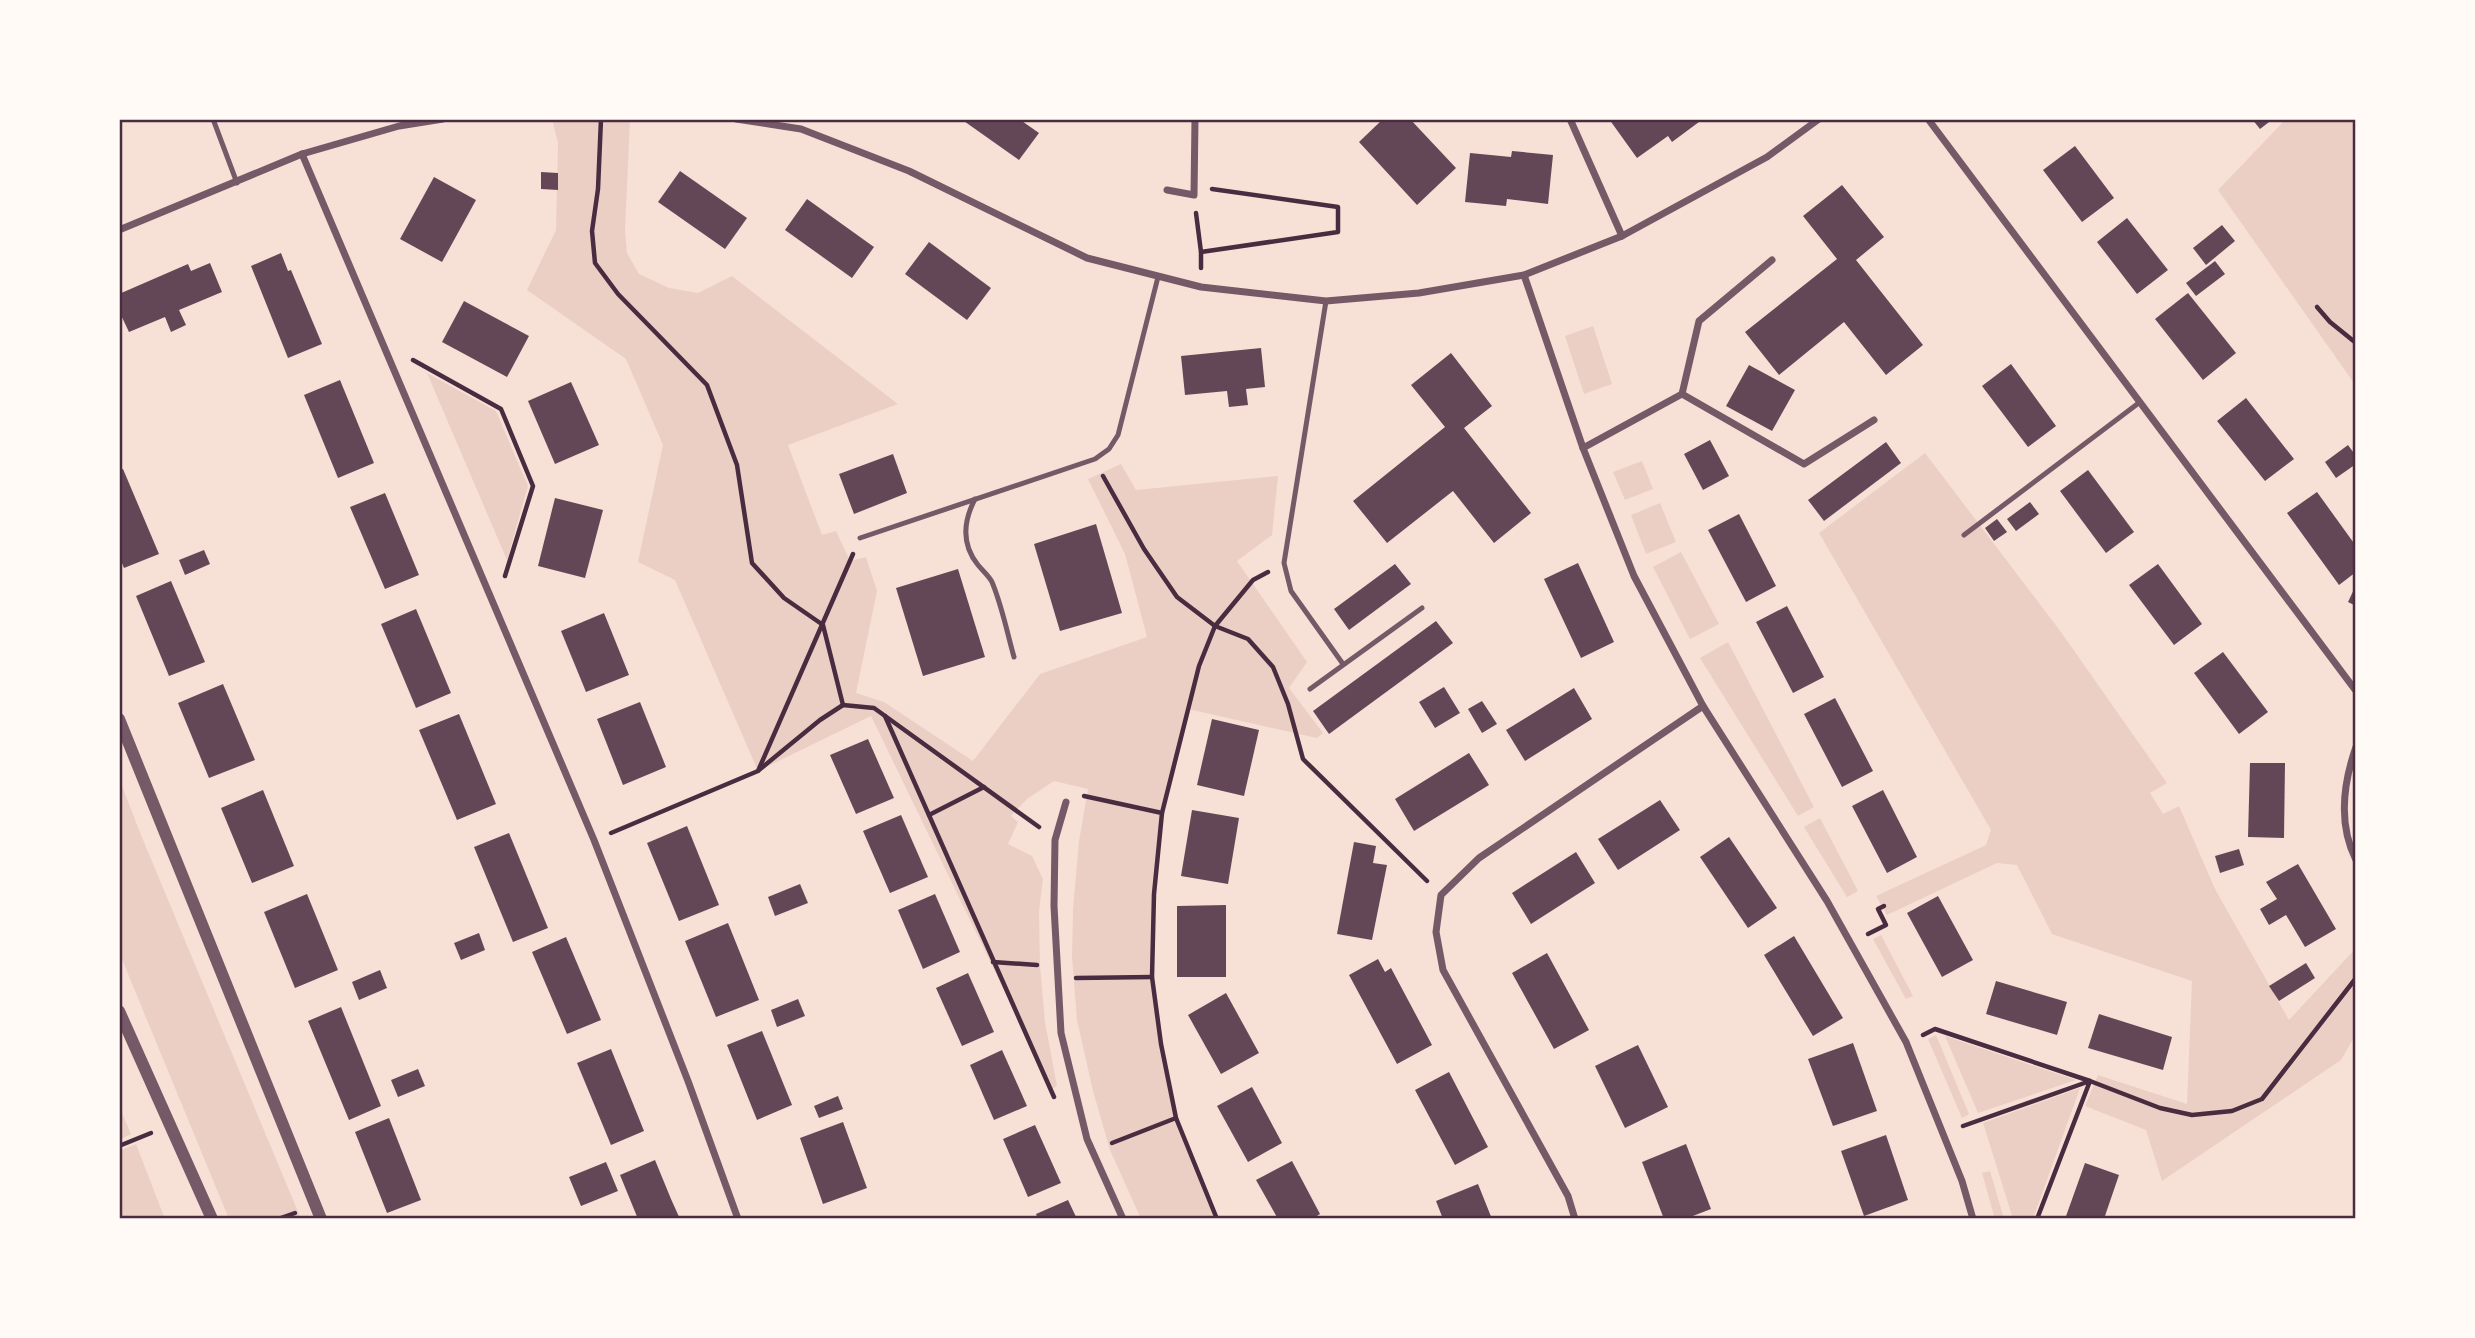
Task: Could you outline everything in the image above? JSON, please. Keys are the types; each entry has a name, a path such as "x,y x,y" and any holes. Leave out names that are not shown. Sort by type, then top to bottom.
{"street":[{"path":"119,230 302,154 398,126 443,119"},
{"path":"736,119 801,129 909,171 1087,258 1201,287 1326,301 1419,293 1524,275 1622,236 1767,157 1819,119"},
{"path":"1167,190 1194,191 1195,119"},
{"path":"1570,119 1622,236"},
{"path":"1928,119 2356,691"},
{"path":"302,154 594,841 688,1081 737,1219"},
{"path":"1583,448 1682,394 1699,321 1772,260"},
{"path":"1524,275 1583,448 1634,576 1703,706 1827,901 1906,1042 1962,1181 1973,1219"},
{"path":"1682,394 1804,464 1874,419"},
{"path":"1576,1219 1568,1196 1443,970 1436,932 1441,895 1479,858 1703,706"},
{"path":"119,719 321,1219"},
{"path":"2356,747 2348,771 2344,799 2345,827 2356,860"},
{"path":"1066,802 1055,840 1054,906 1061,1033 1087,1139 1123,1219"},
{"path":"119,1011 212,1219"}],"lane":[{"path":"212,119 237,183"},
{"path":"860,538 1095,459 1109,449 1118,435 1158,277"},
{"path":"1326,301 1284,563 1291,592 1343,664"},
{"path":"1964,535 2140,402"},
{"path":"975,499 965,523 968,548 976,563 991,579 1014,657"},
{"path":"1310,689 1422,608"}],"path":[{"path":"601,119 598,189 592,231 595,263 618,293 707,385 737,465 752,562 784,598 822,625 843,705"},
{"path":"1201,252 1338,232 1338,207 1194,191 1201,252 1201,287"},
{"path":"2317,307 2330,322 2356,343"},
{"path":"383,344 501,409 533,486 496,607"},
{"path":"1095,459 1143,549 1177,597 1215,626 1248,639 1273,667 1288,704 1303,760 1441,895"},
{"path":"758,771 860,538"},
{"path":"1217,1219 1176,1118 1161,1044 1152,977 1154,894 1162,813 1199,666 1215,626 1253,580 1284,563"},
{"path":"594,841 758,771 820,720 843,705 874,708 1055,840"},
{"path":"885,716 1050,1092 1057,1102"},
{"path":"929,815 984,787"},
{"path":"1066,802 1082,795 1162,813"},
{"path":"1850,943 1886,925 1878,909 1884,906"},
{"path":"993,962 1058,967"},
{"path":"1058,978 1152,977"},
{"path":"1906,1042 1935,1029 2090,1081 2160,1108 2192,1115 2232,1111 2262,1098 2356,978"},
{"path":"1942,1134 2090,1081"},
{"path":"2037,1219 2090,1081"},
{"path":"1092,1150 1176,1118"},
{"path":"119,1146 170,1125"}],"shaded area":[{"path":"552,119 630,119 625,231 627,253 639,274 669,288 698,293 732,276 898,404 788,445 822,535 836,531 850,561 866,557 877,591 856,693 884,702 973,761 1040,674 1147,637 1125,554 1088,479 1121,464 1136,490 1278,476 1272,535 1237,561 1307,662 1289,688 1323,733 1317,738 1188,709 1162,813 1154,894 1152,977 1161,1044 1176,1118 1217,1219 1141,1219 1110,1150 1077,1020 1072,957 1079,841 1088,789 1054,781 1027,799 1011,816 1018,822 1008,844 1032,856 1043,879 1039,912 1040,966 1045,1022 1057,1086 1052,1089 871,716 758,771 675,580 638,562 663,445 626,359 527,290 556,230 558,143"},
{"path":"2286,119 2356,119 2356,386 2218,190"},
{"path":"1593,326 1612,384 1584,394 1565,336"},
{"path":"427,373 496,411 528,486 507,560"},
{"path":"1925,453 2061,632 2167,783 2150,793 2163,814 2179,806 2215,889 2289,1020 2356,948 2356,1034 2341,1060 2162,1181 2146,1130 2085,1106 2098,1075 2187,1104 2192,981 2052,934 2017,865 1997,863 1887,915 1876,896 1986,845 1991,830 1819,533"},
{"path":"1642,461 1653,489 1625,500 1613,472"},
{"path":"1660,503 1676,542 1646,554 1631,515"},
{"path":"1681,552 1719,624 1690,639 1653,567"},
{"path":"1728,642 1814,807 1798,816 1700,658"},
{"path":"119,778 301,1219 229,1219 119,952"},
{"path":"1820,818 1858,891 1847,897 1804,827"},
{"path":"1881,935 1913,996 1906,999 1873,939"},
{"path":"1936,1035 1969,1114 1962,1118 1928,1039"},
{"path":"1945,1036 2076,1080 1978,1113"},
{"path":"2080,1088 2033,1219 2013,1219 1983,1123"},
{"path":"119,1106 131,1134 119,1140"},
{"path":"136,1144 165,1219 119,1219 119,1151"},
{"path":"1990,1171 2004,1219 1995,1219 1982,1173"}],"building":[{"path":"961,119 1019,119 1039,133 1019,160"},
{"path":"1383,119 1410,119 1456,168 1417,205 1359,142"},
{"path":"1609,119 1703,119 1672,142 1668,136 1637,158"},
{"path":"2252,119 2273,119 2260,129"},
{"path":"2075,146 2114,198 2082,222 2043,170"},
{"path":"1512,151 1553,155 1548,204 1507,199 1506,206 1465,202 1470,153 1511,157"},
{"path":"680,171 747,218 725,249 658,202"},
{"path":"541,172 558,173 558,190 541,189"},
{"path":"434,177 476,200 442,262 400,239"},
{"path":"1842,185 1884,237 1856,260 1923,345 1886,375 1844,322 1779,375 1745,332 1837,259 1803,216"},
{"path":"807,199 874,247 852,278 785,230"},
{"path":"2127,218 2168,270 2137,294 2097,242"},
{"path":"2222,225 2235,241 2206,265 2193,248"},
{"path":"929,242 991,288 967,320 905,274"},
{"path":"281,253 288,271 291,270 322,344 288,358 251,266"},
{"path":"2215,261 2225,274 2196,296 2186,283"},
{"path":"210,263 222,292 179,310 186,325 171,332 165,317 129,332 119,311 119,294 188,264 191,271"},
{"path":"2188,293 2236,353 2203,380 2155,319"},
{"path":"464,301 529,336 507,377 442,342"},
{"path":"1261,348 1265,387 1246,389 1248,405 1229,407 1227,391 1185,395 1181,356"},
{"path":"1451,353 1492,406 1464,428 1531,513 1494,543 1453,491 1387,543 1353,501 1445,427 1411,385"},
{"path":"2011,364 2056,426 2028,447 1982,386"},
{"path":"1749,365 1795,390 1772,431 1726,406"},
{"path":"340,380 374,463 338,478 304,395"},
{"path":"571,382 599,445 555,464 528,401"},
{"path":"2246,398 2294,459 2265,481 2217,421"},
{"path":"1710,440 1729,476 1703,490 1684,454"},
{"path":"1886,442 1901,463 1824,521 1808,500"},
{"path":"2348,445 2356,456 2356,464 2336,478 2325,462"},
{"path":"893,454 907,493 854,514 839,474"},
{"path":"123,469 159,554 124,568 119,556 119,470"},
{"path":"2088,470 2134,532 2106,553 2060,491"},
{"path":"2317,492 2356,546 2356,572 2339,585 2287,513"},
{"path":"385,493 419,575 385,589 350,507"},
{"path":"555,498 603,510 585,578 538,566"},
{"path":"2030,502 2039,514 2016,531 2007,519"},
{"path":"1739,514 1776,586 1746,602 1708,530"},
{"path":"1997,519 2007,532 1994,541 1985,528"},
{"path":"1096,524 1122,613 1060,631 1034,544"},
{"path":"204,550 210,564 185,575 179,560"},
{"path":"1578,563 1614,642 1581,658 1544,579"},
{"path":"1395,564 1411,584 1349,630 1334,609"},
{"path":"2158,564 2202,624 2174,645 2129,585"},
{"path":"958,569 985,657 923,676 896,588"},
{"path":"171,581 205,662 169,676 136,596"},
{"path":"2356,585 2356,606 2348,602"},
{"path":"1787,606 1824,677 1793,693 1756,622"},
{"path":"416,609 451,693 416,708 381,624"},
{"path":"604,613 629,675 586,692 561,631"},
{"path":"1436,621 1453,643 1329,734 1313,711"},
{"path":"2223,652 2268,712 2239,734 2194,673"},
{"path":"223,684 255,760 209,778 178,703"},
{"path":"1444,687 1460,713 1435,728 1419,702"},
{"path":"1574,688 1592,719 1525,761 1506,730"},
{"path":"1835,698 1873,771 1842,787 1804,714"},
{"path":"1482,701 1497,724 1482,733 1468,709"},
{"path":"640,702 666,767 623,785 597,719"},
{"path":"459,714 496,804 457,820 419,730"},
{"path":"1212,719 1259,730 1244,796 1197,785"},
{"path":"868,739 894,798 856,814 830,755"},
{"path":"1469,753 1489,785 1414,831 1395,799"},
{"path":"2250,763 2285,763 2284,838 2248,837"},
{"path":"263,790 294,866 252,883 221,808"},
{"path":"1883,790 1917,857 1887,873 1852,806"},
{"path":"1660,800 1680,830 1618,870 1598,839"},
{"path":"1192,810 1239,818 1228,884 1181,876"},
{"path":"901,815 928,877 890,893 863,831"},
{"path":"687,826 719,905 679,921 647,843"},
{"path":"509,833 548,928 513,942 474,847"},
{"path":"1729,837 1777,908 1748,928 1700,857"},
{"path":"1354,842 1376,846 1373,863 1387,865 1372,940 1337,934"},
{"path":"2239,849 2244,865 2220,873 2215,856"},
{"path":"1576,852 1595,883 1531,924 1512,893"},
{"path":"2298,864 2336,929 2305,947 2286,915 2269,925 2260,909 2277,899 2266,882"},
{"path":"800,884 808,903 775,916 768,897"},
{"path":"307,894 338,970 295,988 264,912"},
{"path":"935,894 960,952 923,969 898,910"},
{"path":"1938,896 1973,960 1942,977 1907,913"},
{"path":"1226,905 1226,977 1177,977 1177,906"},
{"path":"728,923 759,1000 716,1017 685,941"},
{"path":"479,933 485,950 461,960 454,943"},
{"path":"1794,936 1843,1018 1813,1036 1764,955"},
{"path":"566,937 601,1020 567,1034 532,952"},
{"path":"1547,953 1589,1030 1554,1049 1512,973"},
{"path":"1378,959 1385,972 1391,968 1432,1045 1397,1064 1349,975"},
{"path":"2306,963 2315,978 2279,1001 2269,986"},
{"path":"380,970 387,988 359,1000 352,982"},
{"path":"968,973 994,1032 962,1046 936,988"},
{"path":"1996,981 2067,1002 2057,1035 1986,1014"},
{"path":"1226,993 1259,1053 1221,1074 1188,1015"},
{"path":"798,999 805,1016 777,1027 771,1010"},
{"path":"341,1007 381,1106 349,1120 308,1021"},
{"path":"2099,1014 2172,1037 2163,1070 2088,1048"},
{"path":"762,1031 792,1105 757,1120 727,1045"},
{"path":"1853,1043 1877,1111 1833,1126 1808,1059"},
{"path":"1638,1045 1668,1107 1625,1128 1595,1066"},
{"path":"611,1049 644,1131 611,1145 577,1063"},
{"path":"1002,1050 1027,1106 994,1120 970,1065"},
{"path":"418,1069 425,1086 398,1097 391,1080"},
{"path":"1449,1072 1488,1147 1455,1165 1415,1090"},
{"path":"1252,1087 1282,1143 1248,1162 1217,1106"},
{"path":"838,1096 843,1109 819,1118 814,1106"},
{"path":"389,1118 421,1200 387,1213 355,1132"},
{"path":"843,1122 867,1188 823,1204 800,1138"},
{"path":"1035,1125 1061,1183 1028,1197 1003,1139"},
{"path":"1886,1135 1908,1200 1864,1216 1841,1151"},
{"path":"1686,1144 1711,1209 1685,1219 1664,1219 1642,1162"},
{"path":"655,1160 680,1219 638,1219 620,1175"},
{"path":"1292,1161 1320,1214 1312,1219 1278,1219 1256,1180"},
{"path":"606,1162 618,1191 581,1206 569,1177"},
{"path":"2085,1163 2119,1175 2104,1219 2065,1219"},
{"path":"1478,1184 1492,1219 1443,1219 1436,1201"},
{"path":"1068,1200 1077,1219 1038,1219 1036,1214"}]}
